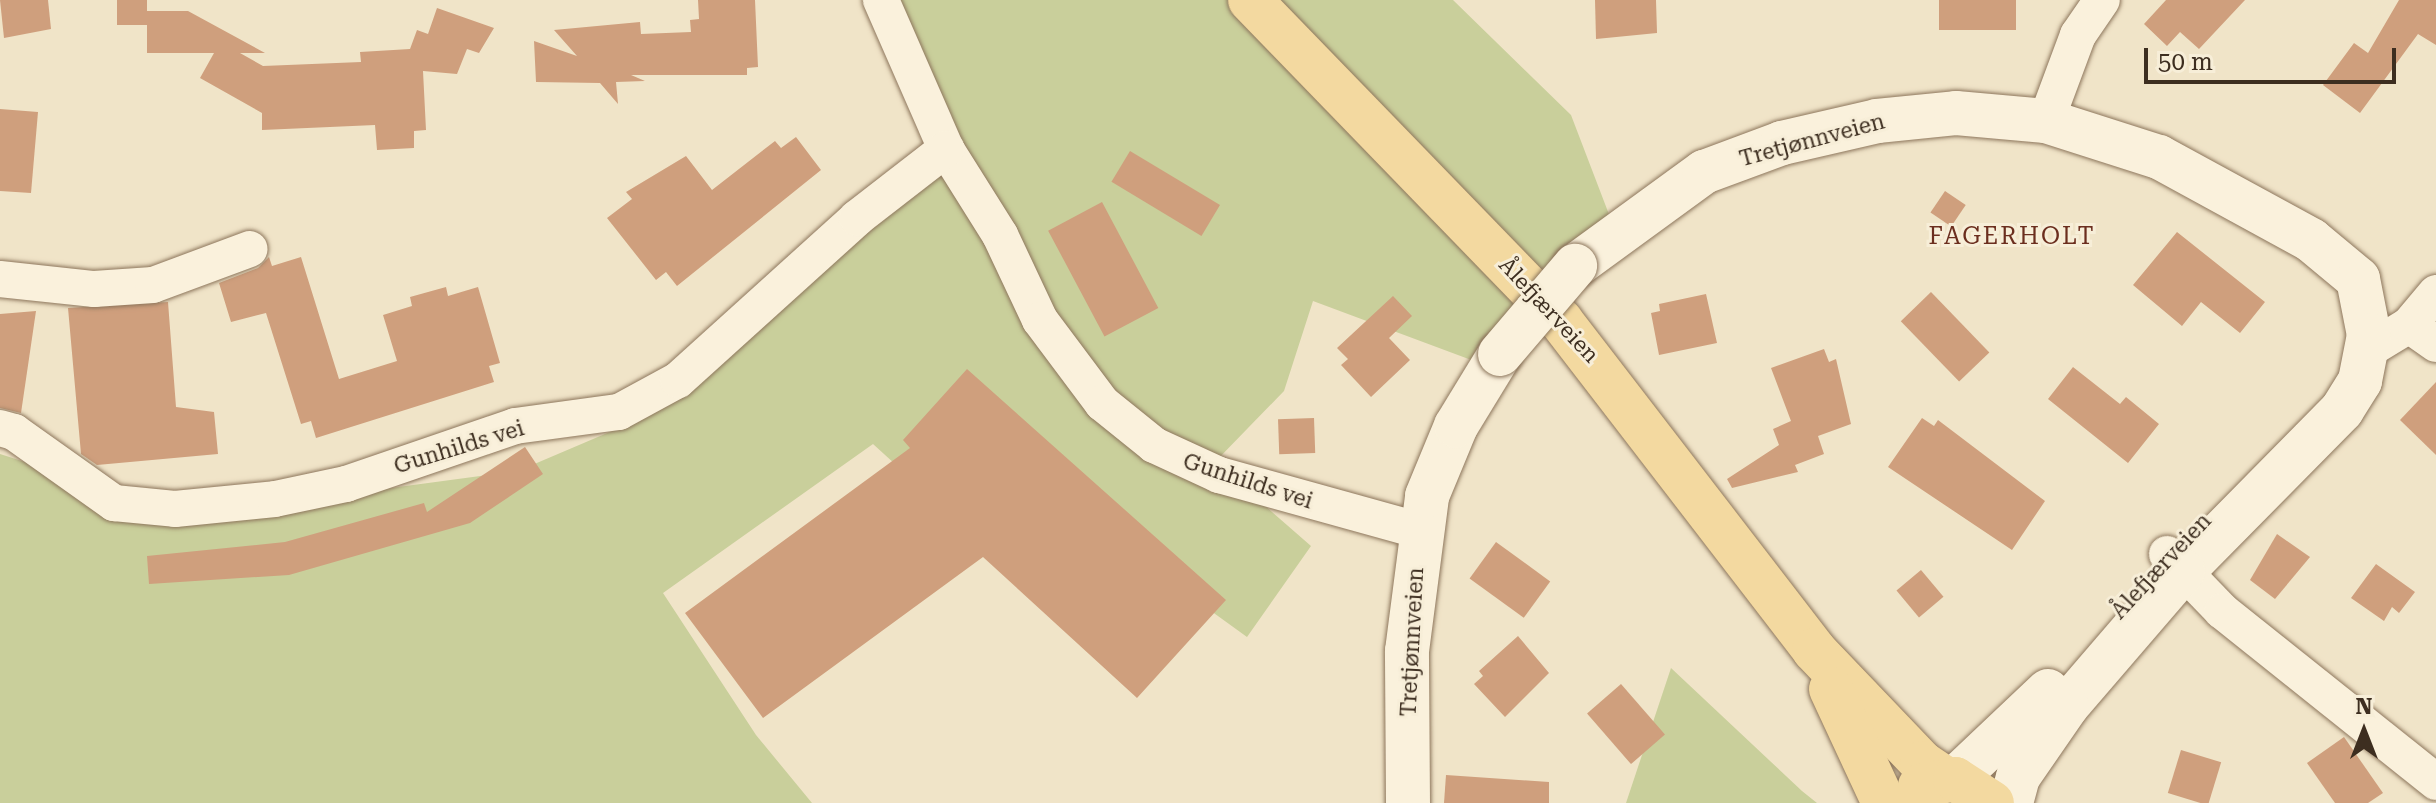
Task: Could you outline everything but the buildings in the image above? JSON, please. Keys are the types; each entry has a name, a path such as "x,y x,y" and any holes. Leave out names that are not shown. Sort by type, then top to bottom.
{"main road":[{"name":"Ålefjærveien","path":"1250,0 1608,374 1814,650 1911,752 1951,780"},
{"name":"Ålefjærveien","path":"1814,650 1884,803"},
{"path":"1900,803 1924,783 1951,780 1992,803"}],"street":[{"name":"Gunhilds vei","path":"881,0 946,149 1000,235 1040,320 1082,380 1128,427 1219,475 1421,531"},
{"path":"2046,121 2078,35 2102,0"},
{"name":"Tretjønnveien","path":"1408,803 1407,651 1421,531 1431,480 1449,440 1500,354 1575,266 1691,179 1782,143 1921,114 2046,121 2159,157 2311,240 2358,279 2368,318 2365,352"},
{"name":"Gunhilds vei","path":"0,428 14,432 114,503 175,509 304,493 515,426 619,412 678,380 866,210 946,149"},
{"path":"0,279 69,288 153,285 250,249"},
{"name":"Ålefjærveien","path":"2011,803 2035,748 2175,562 2233,491 2337,371 2365,352 2423,335 2436,293"},
{"path":"2175,562 2222,611 2436,782"},
{"name":"Ålefjærveien","path":"1951,780 2013,729 2175,562"}],"green space":[{"path":"866,0 1453,0 1571,115 1610,217 1474,361 1313,301 1284,391 1215,462 1311,546 1247,637 1146,564 940,505 873,444 663,593 756,735 812,803 0,803 0,454 162,506 309,499 518,471 626,425 934,144"},
{"path":"1671,668 1802,791 1817,803 1626,803"}],"district":[{"name":"FAGERHOLT","path":"2012,237"}]}
